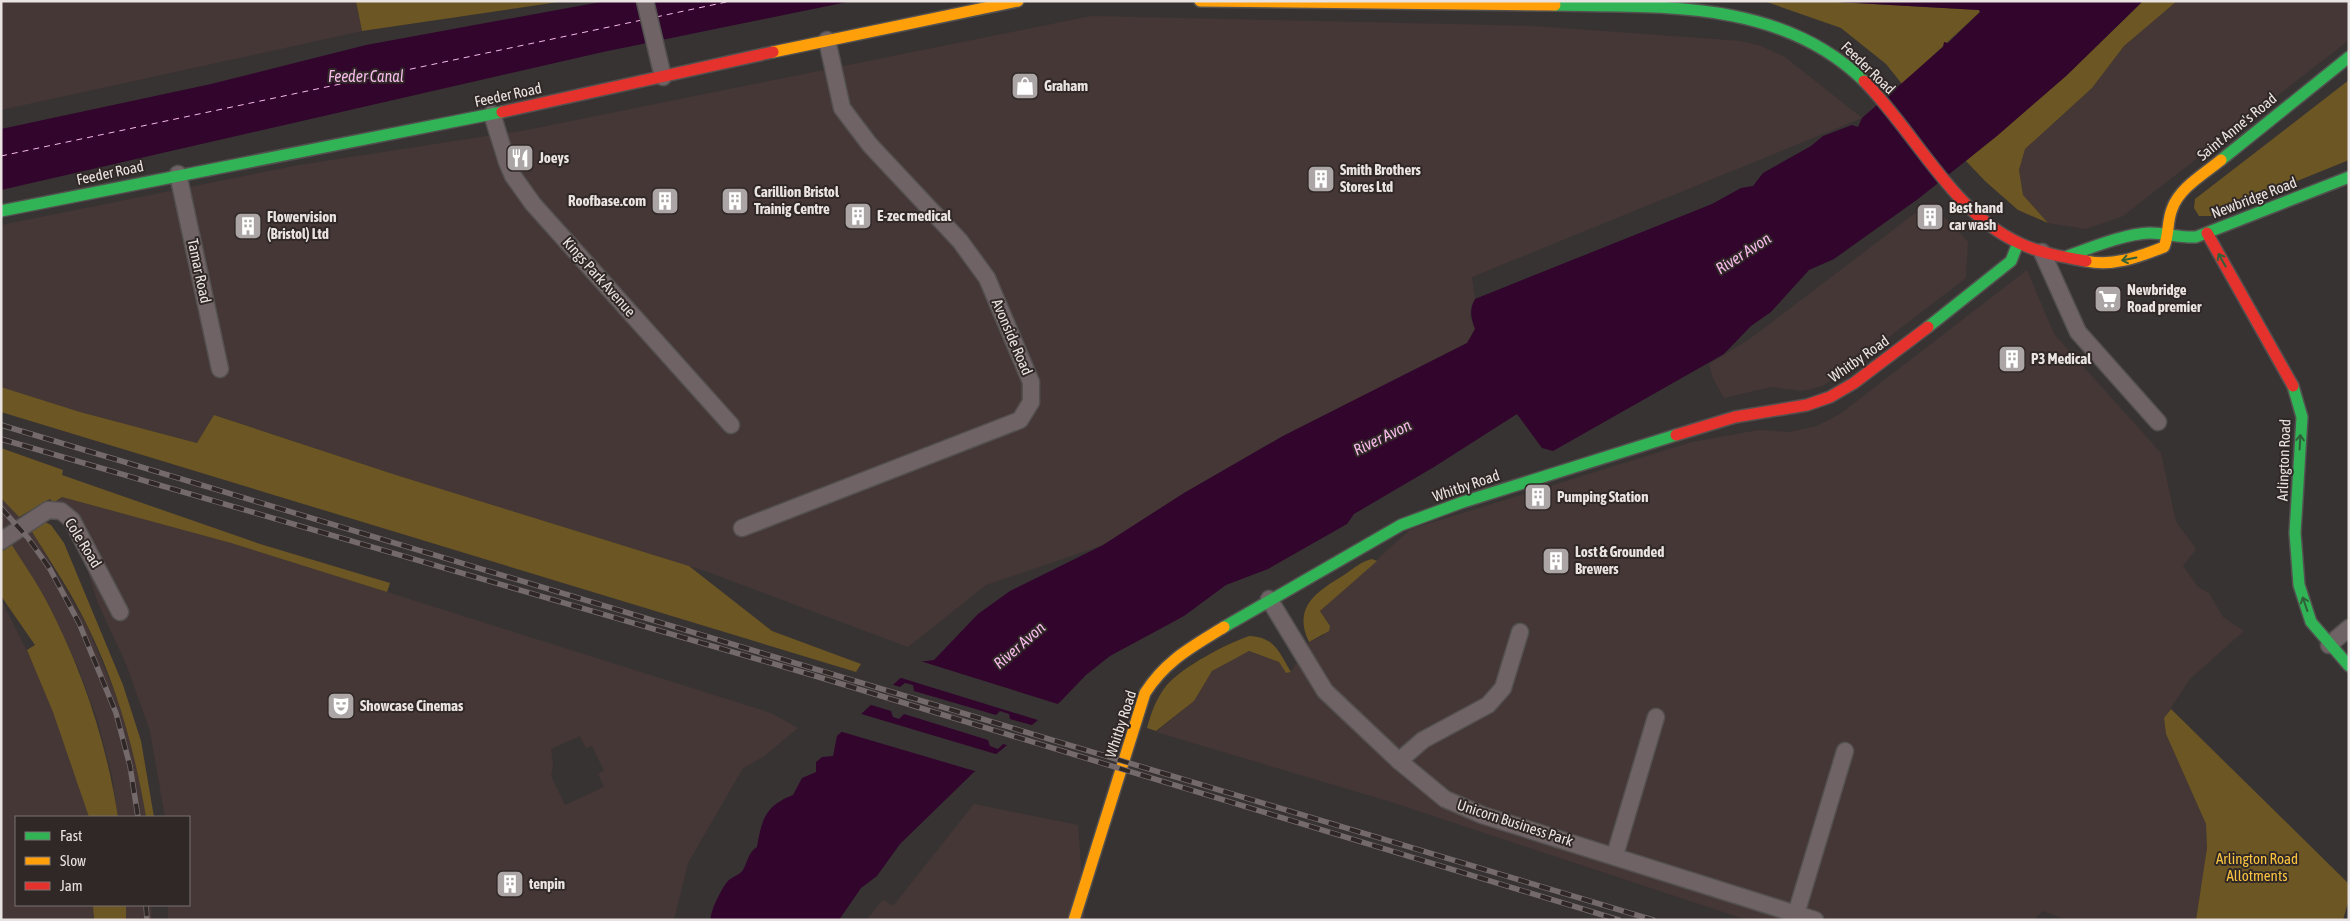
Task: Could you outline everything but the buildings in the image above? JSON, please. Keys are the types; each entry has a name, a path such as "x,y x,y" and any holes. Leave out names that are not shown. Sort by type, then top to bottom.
{"street":[{"path":"645,1 663,77"},
{"name":"Feeder Road","path":"1,211 178,174 492,114 827,40 1018,1"},
{"name":"Feeder Road","path":"1200,1 1691,5 1751,14 1814,41 1843,60 1873,89 1949,185 1975,214 2018,243 2042,252"},
{"name":"Avonside Road","path":"742,528 1020,420 1031,402 1031,382 987,278 960,241 870,145 842,108 827,40"},
{"name":"Saint Anne's Road","path":"2169,236 2170,214 2174,204 2186,188 2349,57"},
{"name":"Kings Park Avenue","path":"492,114 510,169 533,204 731,425"},
{"name":"Tamar Road","path":"178,174 220,369"},
{"name":"Newbridge Road","path":"2068,256 2099,244 2149,233 2196,237 2349,177"},
{"name":"Arlington Road","path":"2207,233 2292,383 2302,417 2295,533 2299,585 2311,622 2349,666"},
{"name":"Newbridge Road","path":"2042,252 2068,256 2082,262 2102,265 2136,258 2164,247 2169,236"},
{"name":"Whitby Road","path":"1074,920 1134,728 1149,687 1157,674 1177,656 1269,599 1400,525 1463,502 1735,417 1779,411 1830,397 1854,383 1966,299 2012,261 2018,243"},
{"path":"2042,252 2078,332 2158,422"},
{"name":"Cole Road","path":"1,541 48,510 62,510 72,520 120,612"},
{"name":"Unicorn Business Park","path":"1269,599 1325,691 1399,761 1444,799 1482,815 1615,855 1814,920"},
{"path":"2329,645 2349,628"},
{"path":"1399,761 1423,740 1488,705 1503,688 1520,632"},
{"path":"1615,855 1656,717"},
{"path":"1796,914 1845,750"}],"shaded area":[{"path":"1,1 356,1 362,31 1,110"},
{"path":"2177,1 2349,1 2349,40 2123,216 2086,229 2048,223 2023,195 2019,170 2025,149 2092,88 2124,46"},
{"path":"1091,16 1533,26 1741,41 1761,46 1785,57 1862,118 1472,277 1475,299 1471,306 1470,317 1475,329 1467,343 1283,436 1184,493 1103,545 986,585 908,647 708,572 396,475 215,415 198,443 80,412 1,387 1,225 299,165 527,130"},
{"path":"1930,202 1968,242 1966,278 1838,376 1822,386 1803,391 1771,387 1724,398 1713,378 1709,364 1751,338"},
{"path":"2027,270 2054,334 2161,453 2176,522 2196,549 2183,566 2198,587 2209,593 2223,617 2244,631 2190,679 2164,718 2166,734 2206,824 2207,848 2196,920 2067,920 2043,911 2036,917 2039,920 1747,920 1388,801 1156,732 1194,701 1212,671 1247,651 1279,662 1286,673 1291,672 1309,642 1323,636 1330,625 1320,611 1411,529 1692,442 1759,430 1790,432 1817,426 1840,414"},
{"path":"62,497 231,543 771,713 798,728 763,757 743,768 688,863 674,920 168,920 168,906 190,906 190,816 165,816 150,731 126,664 98,603 84,560 53,503","holes":["580,736 586,748 592,746 604,771 598,774 604,787 565,805 551,776 553,766 551,749"]},
{"path":"1,498 31,530 87,626 119,703 138,770 146,816 118,816 112,776 98,722 78,667 46,599 12,545 1,532"},
{"path":"1,599 65,728 94,816 15,816 15,906 96,906 92,920 1,920"},
{"path":"974,804 1078,825 1085,920 866,920 883,900 893,906"},
{"path":"126,906 151,906 152,920 126,920"}],"green space":[{"path":"356,1 565,1 362,31"},
{"path":"1764,1 1820,1 1979,10 1980,12 1902,84 1886,64 1841,28"},
{"path":"2143,1 2177,1 2124,46 2092,88 2025,149 2019,170 2023,195 2048,223 2018,210 1985,181 1966,161 2066,76"},
{"path":"2349,80 2349,160 2211,216 2199,216 2194,208 2195,199"},
{"path":"1,387 80,412 197,443 214,415 396,475 689,566 772,631 861,664 856,672 1,412"},
{"path":"1,448 63,470 62,475 260,544 390,583 387,592 231,543 62,497 53,503 50,499 19,517 1,498"},
{"path":"45,522 51,525 64,543 123,685 141,741 154,816 146,816 124,719 98,648 74,601 31,530"},
{"path":"12,545 46,600 71,652 91,706 107,760 118,816 89,816 53,712 27,650 35,645 1,596 1,552"},
{"path":"1372,559 1377,561 1320,611 1330,626 1329,631 1309,642 1304,619 1310,601 1325,587 1361,563"},
{"path":"1249,636 1265,639 1271,643 1291,672 1286,673 1279,662 1249,651 1212,671 1194,701 1156,731 1147,728 1162,691 1173,679 1205,657"},
{"name":"Arlington Road Allotments","path":"2171,709 2349,884 2349,899 2343,920 2196,920 2207,848 2206,824 2166,734 2164,718"},
{"path":"93,906 126,906 126,920 94,920"}],"water":[{"name":"Feeder Canal","path":"606,1 852,1 603,52 1,190 1,129 211,84 366,45"},
{"name":"River Avon","path":"1820,1 2143,1 2066,76 1997,136 1918,199 1834,259 1809,270 1771,312 1751,326 1724,354 1553,451 1542,448 1517,414 1434,467 1354,514 1347,524 1268,569 1226,585 1184,616 1110,656 1086,675 1060,702 973,773 900,844 877,876 861,888 839,920 711,920 714,906 725,885 729,880 742,872 750,855 757,847 766,815 776,804 793,795 802,778 816,772 816,762 822,757 833,756 837,736 918,662 934,660 978,614 1010,591 1103,545 1184,493 1283,436 1467,343 1475,329 1471,314 1475,299 1712,204 1741,188 1753,186 1763,173 1811,146 1823,136 1852,125 1858,127 1862,118 1943,47 1944,42 1948,43 1980,12 1979,10"}],"pier":[{"path":"917,660 1061,705 1041,721 898,677"},
{"path":"905,683 913,685 914,691 996,715 1000,711 1009,714 1010,719 1035,726 1010,746 1003,744 998,749 990,746 988,740 904,714 899,719 893,717 891,711 868,704 890,684 900,687"},
{"path":"858,713 999,755 978,772 839,731"}],"ferry route":[{"path":"656,17 731,1"},
{"path":"1,156 642,20"}],"railway":[{"path":"1,425 1653,920"},
{"path":"1,439 812,675 1619,920"},
{"path":"1,508 28,538 50,569 79,623 116,713 130,766 138,816"},
{"path":"146,906 147,920"}],"traffic: fast":[{"path":"1555,5 1638,6 1679,9 1719,13 1758,22 1796,35 1831,55 1864,81"},
{"path":"2221,160 2349,57"},
{"path":"1,211 502,112"},
{"path":"2068,256 2131,235 2156,233 2196,237 2349,177"},
{"path":"1928,327 2011,261 2018,243"},
{"path":"2293,386 2302,417 2295,533 2299,585 2311,622 2349,666"},
{"path":"1224,627 1401,525 1463,502 1676,435"}],"traffic: slow":[{"path":"773,52 1018,1"},
{"path":"1200,1 1555,5"},
{"path":"2086,261 2096,263 2116,262 2164,247 2170,214 2175,201 2186,188 2221,160"},
{"path":"1074,920 1145,693 1162,672 1180,655 1224,627"}],"traffic: jam":[{"path":"502,112 773,52"},
{"path":"1864,81 1883,101 1954,192 1974,212 1995,229 2019,243 2060,256 2086,261"},
{"path":"2207,233 2293,386"},
{"path":"1676,435 1735,417 1807,405 1830,397 1854,383 1928,327"}],"place":[{"name":"Graham","path":"1025,86"},
{"name":"Joeys","path":"520,158"},
{"name":"Smith Brothers Stores Ltd","path":"1321,179"},
{"name":"Roofbase.com","path":"665,201"},
{"name":"Carillion Bristol Trainig Centre","path":"735,201"},
{"name":"E-zec medical","path":"858,216"},
{"name":"Best hand car wash","path":"1930,217"},
{"name":"Flowervision (Bristol) Ltd","path":"248,226"},
{"name":"Newbridge Road premier","path":"2108,299"},
{"name":"P3 Medical","path":"2012,359"},
{"name":"Pumping Station","path":"1538,497"},
{"name":"Lost & Grounded Brewers","path":"1556,561"},
{"name":"Showcase Cinemas","path":"341,706"},
{"name":"tenpin","path":"510,884"}]}
